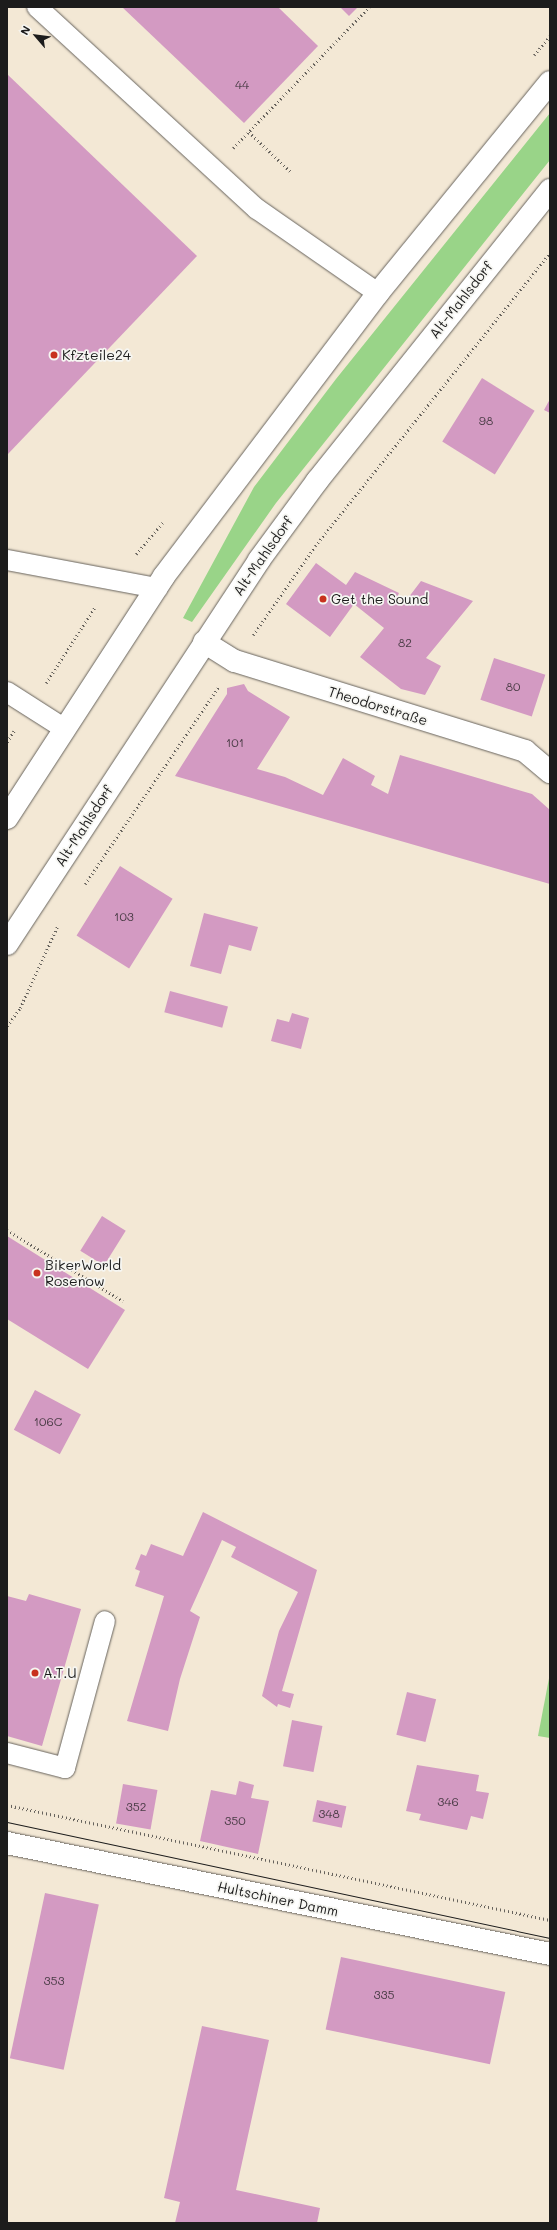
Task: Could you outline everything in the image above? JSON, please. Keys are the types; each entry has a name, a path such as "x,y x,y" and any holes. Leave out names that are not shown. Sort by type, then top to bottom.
{"main road":[{"path":"7,818 157,588 378,293 550,82"},
{"name":"Alt-Mahlsdorf","path":"7,944 204,642 317,481 550,190"},
{"name":"Theodorstraße","path":"204,642 235,661 525,752 550,772"},
{"name":"Hultschiner Damm","path":"7,1843 550,1954"}],"lane":[{"path":"37,7 257,209 378,293"},
{"path":"9,565 157,588"},
{"path":"7,692 65,729"},
{"path":"7,1753 65,1768 105,1621"}],"path":[{"path":"214,168 369,7"},
{"path":"249,132 291,172"},
{"path":"83,887 235,661 315,546 550,253"},
{"path":"7,1026 20,1008 62,918"},
{"path":"7,1230 123,1301"},
{"path":"7,1805 550,1920"}],"green space":[{"path":"550,113 550,160 276,503 192,622 183,618 254,487 336,379"},
{"path":"550,1673 550,1738 538,1736"}],"building":[{"path":"122,7 278,7 318,46 244,123"},
{"path":"340,7 358,7 349,16"},
{"name":"Kfzteile24","path":"7,74 197,256 7,455"},
{"path":"482,378 535,411 495,474 442,442"},
{"path":"550,399 550,413 544,410"},
{"path":"316,563 346,585 355,572 399,593 395,602 402,606 421,581 473,601 426,658 441,666 425,695 401,689 360,657 384,628 354,604 330,637 286,604"},
{"path":"494,658 545,675 532,717 480,700"},
{"path":"244,684 248,691 290,717 257,769 285,777 323,795 343,758 375,776 371,785 388,794 400,755 532,794 550,810 550,884 175,776 227,694 227,688"},
{"path":"120,866 173,899 129,968 77,936"},
{"path":"204,913 258,927 251,951 229,945 221,974 190,966"},
{"path":"170,991 228,1007 222,1028 164,1012"},
{"path":"292,1013 309,1018 301,1049 271,1041 277,1019 289,1022"},
{"path":"102,1216 126,1231 104,1266 80,1251"},
{"name":"BikerWorld Rosenow","path":"7,1236 125,1310 88,1369 7,1319"},
{"path":"35,1390 81,1414 60,1454 14,1430"},
{"path":"203,1512 317,1570 282,1691 294,1694 290,1708 278,1704 277,1707 262,1696 279,1631 298,1592 231,1557 236,1547 222,1540 190,1611 200,1617 180,1679 168,1731 127,1721 164,1596 135,1586 140,1571 135,1569 141,1554 146,1556 151,1544 183,1556"},
{"name":"A.T.U","path":"29,1594 81,1609 42,1746 7,1736 7,1596 26,1601"},
{"path":"407,1692 436,1699 425,1742 396,1735"},
{"path":"292,1720 322,1726 313,1772 283,1766"},
{"path":"417,1765 479,1775 476,1791 489,1793 483,1819 471,1816 467,1830 419,1820 421,1814 406,1811"},
{"path":"239,1781 254,1785 251,1798 269,1801 258,1854 200,1841 211,1790 236,1795"},
{"path":"123,1784 157,1790 151,1829 116,1823"},
{"path":"317,1800 346,1806 342,1828 312,1822"},
{"path":"45,1893 99,1904 64,2070 10,2058"},
{"path":"341,1957 505,1992 490,2064 326,2029"},
{"path":"202,2026 269,2040 236,2190 320,2208 317,2223 175,2223 180,2202 164,2198"}],"tram line":[{"path":"7,1822 550,1938"}],"place":[{"name":"Kfzteile24","path":"54,355"},
{"name":"Get the Sound","path":"323,599"},
{"name":"BikerWorld Rosenow","path":"37,1273"},
{"name":"A.T.U","path":"35,1673"}]}
